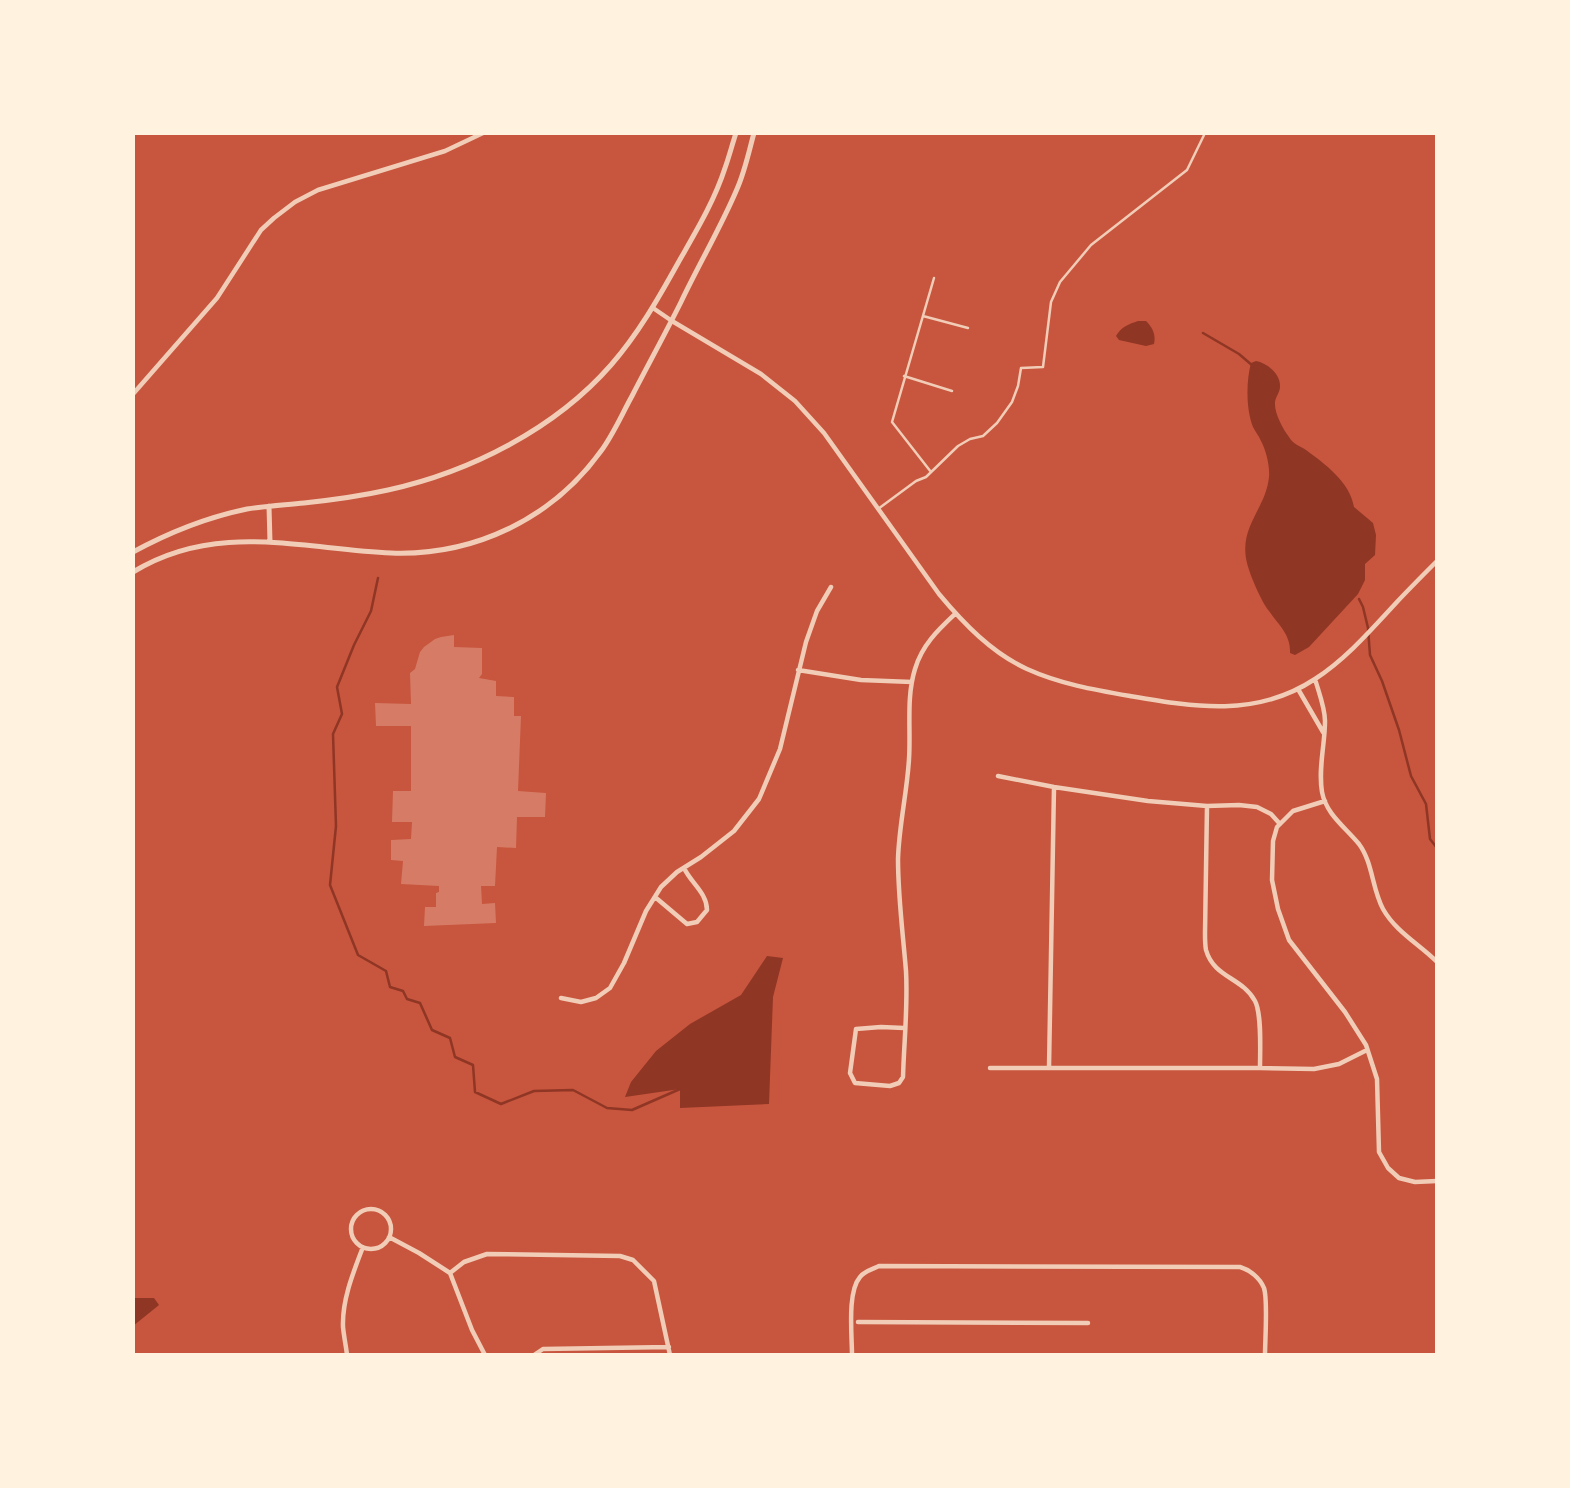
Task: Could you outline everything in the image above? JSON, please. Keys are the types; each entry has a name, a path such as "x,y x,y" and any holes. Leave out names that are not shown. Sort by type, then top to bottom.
{"street":[{"path":"133,394 216,298 261,230 295,202 318,190 445,151 482,133"},
{"path":"133,552 208,520 246,509 345,498 433,478 484,458 564,410 611,365 653,308 701,223 724,171 736,133"},
{"path":"133,572 160,558 208,544 239,541 390,553 430,552 462,547 514,527 554,500 602,450 739,186 754,133"},
{"path":"653,308 761,373 795,401 824,433 955,614 991,648 1026,669 1056,681 1087,689 1204,708 1248,705 1277,697 1315,679 1344,656 1437,561"},
{"path":"269,506 270,542"},
{"path":"561,998 581,1002 596,998 610,988 646,911 661,887 734,831 759,799 780,749 798,670 817,611 831,587"},
{"path":"904,1028 856,1030 850,1073 855,1083 890,1086 899,1083 903,1077 906,974 898,857 900,821 907,785 909,699 915,669 930,639 955,614"},
{"path":"798,670 861,680 912,682"},
{"path":"1315,679 1325,719 1321,777 1325,801 1331,813 1363,851 1382,907 1394,925 1437,962"},
{"path":"1298,688 1324,733"},
{"path":"1313,714 1323,709"},
{"path":"998,776 1148,801 1257,807 1271,814 1280,824"},
{"path":"1049,1068 1054,787"},
{"path":"1325,801 1293,811 1277,827 1273,841 1272,880 1278,909 1289,940 1345,1012 1367,1050 1377,1079 1379,1152 1388,1168 1399,1178 1415,1182 1437,1181"},
{"path":"1207,806 1206,950 1217,970 1240,983 1256,1003 1259,1014 1260,1068"},
{"path":"655,897 687,924 697,922 708,910 707,901 684,867"},
{"path":"990,1068 1324,1068 1339,1064 1367,1050"},
{"path":"365,1210 376,1210 386,1216 390,1226 389,1237 379,1247 363,1247 354,1240 351,1226 356,1216 365,1210"},
{"path":"389,1237 450,1273 472,1330 485,1355"},
{"path":"347,1355 343,1326 345,1304 363,1247"},
{"path":"450,1273 464,1262 487,1254 620,1255 633,1260 654,1281 670,1355"},
{"path":"852,1355 853,1293 858,1279 879,1266 907,1266 1240,1267 1252,1273 1265,1291 1265,1355"},
{"path":"858,1322 1088,1323"},
{"path":"534,1355 543,1349 669,1347"}],"lane":[{"path":"878,509 916,481 926,477 958,446 983,436 998,423 1012,402 1021,368 1043,367 1051,302 1060,282 1091,245 1187,170 1205,133"},
{"path":"931,472 892,422 934,278"},
{"path":"923,316 968,328"},
{"path":"904,376 952,391"}],"shaded area":[{"path":"1138,321 1146,321 1150,326 1154,344 1146,346 1119,340 1116,336 1123,328"},
{"path":"1256,361 1269,367 1280,382 1275,406 1279,421 1287,434 1336,474 1352,498 1354,507 1373,523 1376,535 1375,555 1365,564 1365,580 1358,594 1309,647 1295,655 1290,653 1286,635 1259,595 1248,568 1245,550 1249,528 1263,499 1269,477 1266,453 1253,427 1248,404 1249,370 1251,363"},
{"path":"767,956 783,958 773,997 769,1104 680,1108 680,1089 625,1097 631,1082 656,1051 690,1024 741,995"},
{"path":"133,1298 154,1298 159,1305 133,1326"}],"building":[{"path":"454,635 454,647 482,648 482,674 479,678 496,681 496,696 514,697 514,716 521,716 518,791 546,793 545,817 517,817 516,848 497,847 495,886 481,886 482,904 495,903 496,923 424,926 425,907 436,907 439,886 401,884 403,861 391,860 391,840 411,839 412,822 392,822 393,791 411,791 411,726 376,726 375,703 411,704 410,673 415,669 420,652 435,639"}],"waterway":[{"path":"1203,333 1239,354 1253,366"},
{"path":"378,578 371,611 337,687 342,714 333,734 336,826 330,885 358,955 386,971 390,987 403,991 407,999 420,1003 432,1030 450,1038 455,1057 473,1065 475,1092 501,1104 534,1091 573,1090 607,1108 632,1110 680,1089"},
{"path":"1359,599 1368,628 1370,655 1399,730 1411,776 1426,804 1430,839 1437,848"}]}
